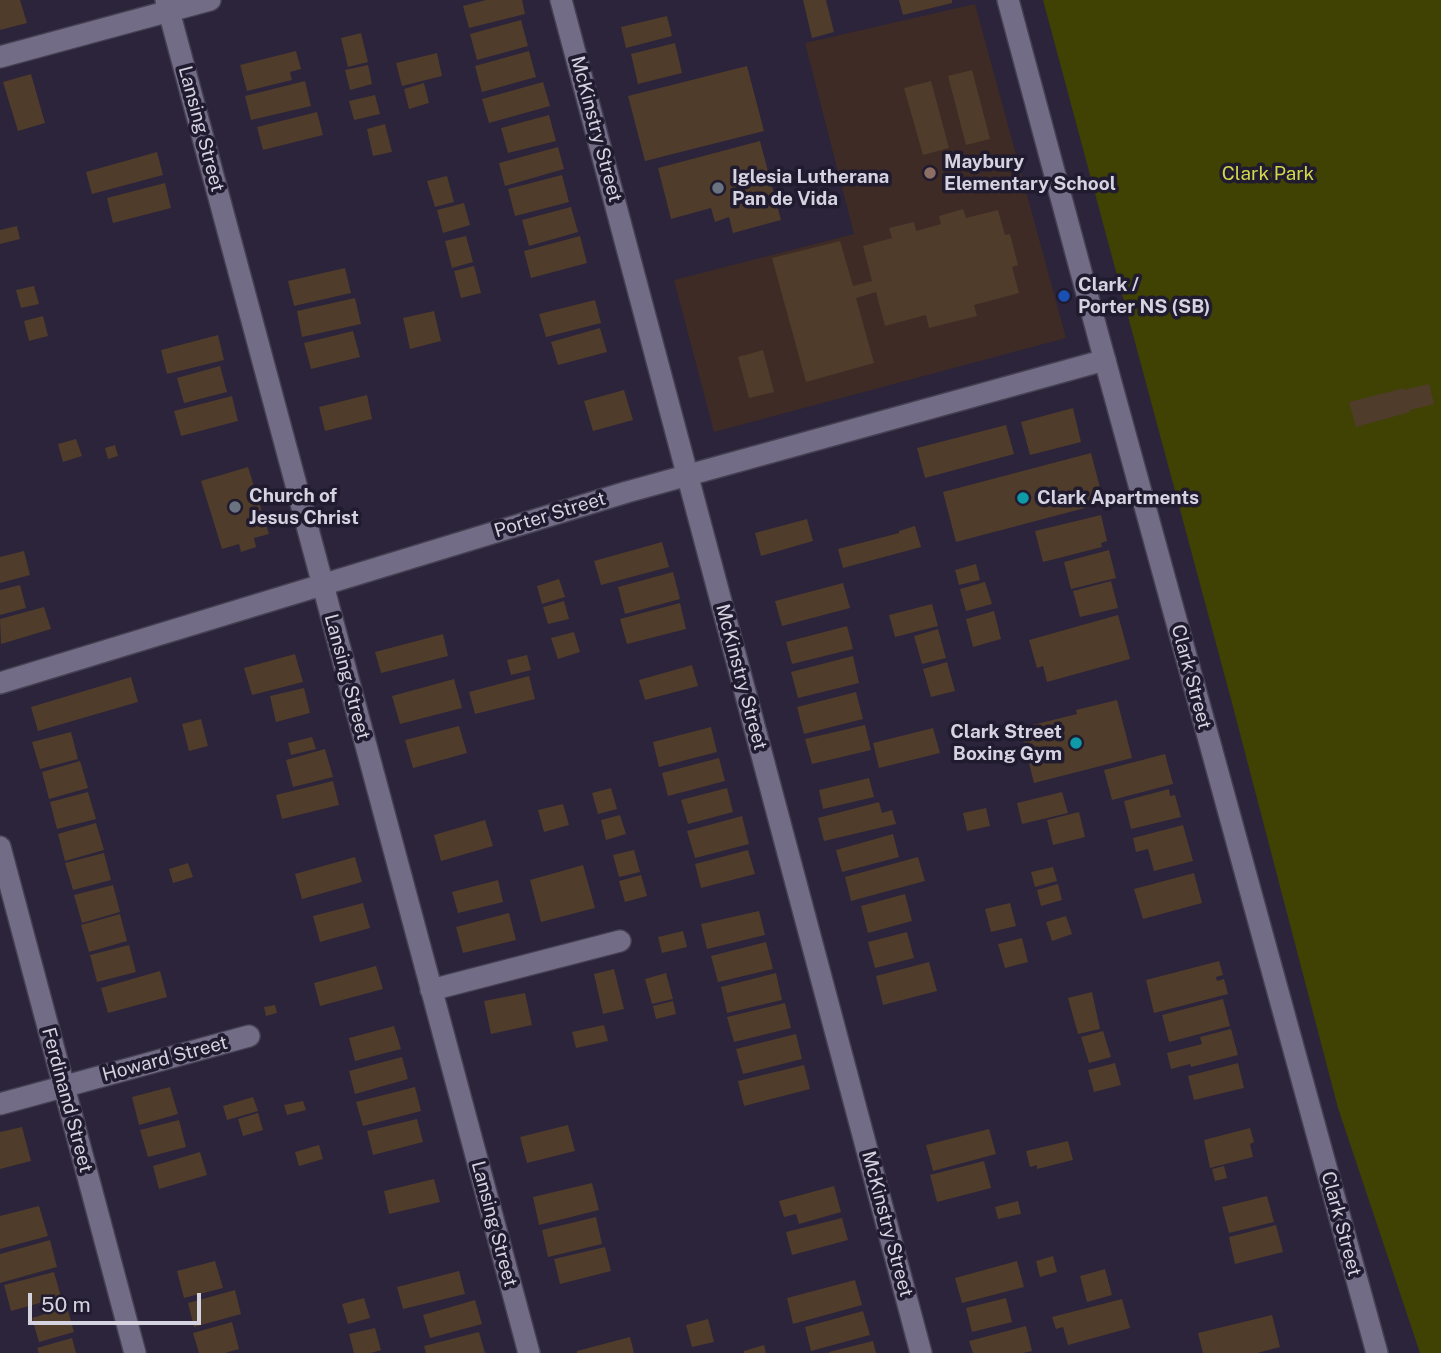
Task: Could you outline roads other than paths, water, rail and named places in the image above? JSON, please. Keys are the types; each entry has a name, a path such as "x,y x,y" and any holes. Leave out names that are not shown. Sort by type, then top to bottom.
{"street":[{"path":"0,57 168,6 209,0"},
{"name":"McKinstry Street","path":"561,0 921,1353"},
{"name":"Clark Street","path":"1008,0 1104,360 1377,1353"},
{"name":"Lansing Street","path":"168,6 529,1353"},
{"name":"Porter Street","path":"0,683 627,492 1104,360"},
{"name":"Ferdinand Street","path":"0,847 135,1353"},
{"path":"431,990 620,941"},
{"name":"Howard Street","path":"0,1104 249,1036"}],"place":[{"name":"Maybury Elementary School","path":"930,173"},
{"name":"Iglesia Lutherana Pan de Vida","path":"718,188"},
{"name":"Clark / Porter NS (SB)","path":"1064,296"},
{"name":"Clark Apartments","path":"1023,498"},
{"name":"Church of Jesus Christ","path":"235,507"},
{"name":"Clark Street Boxing Gym","path":"1076,743"}],"park label":[{"name":"Clark Park","path":"1268,174"}]}
